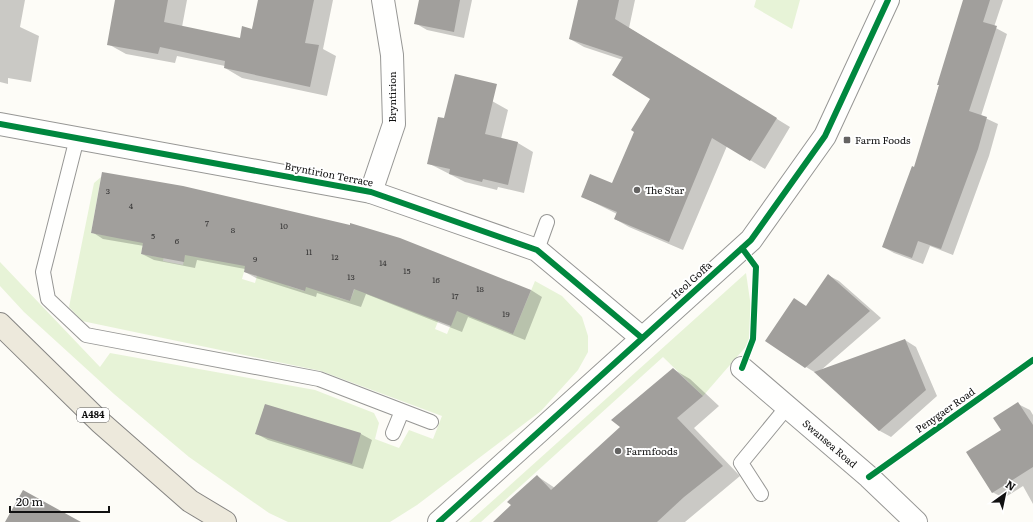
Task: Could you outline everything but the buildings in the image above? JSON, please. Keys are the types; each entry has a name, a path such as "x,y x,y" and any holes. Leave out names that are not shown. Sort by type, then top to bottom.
{"main road":[{"name":"A484","path":"0,324 100,422 190,501 225,522"},
{"name":"A484","path":"190,501 205,522"}],"street":[{"name":"Bryntirion","path":"371,192 394,124 392,55 383,0"},
{"name":"Heol Goffa","path":"439,522 751,240 825,136 888,0"},
{"name":"Bryntirion Terrace","path":"0,124 371,192 537,250 642,338"},
{"name":"Swansea Road","path":"742,368 869,476 914,521"}],"lane":[{"path":"77,138 43,272 48,299 86,334 318,379 431,422"},
{"path":"537,250 547,222"},
{"path":"761,494 741,463 787,407"},
{"path":"393,433 402,411"}],"green space":[{"path":"756,0 800,0 792,29 754,7"},
{"path":"101,177 91,233 108,236 149,213 141,254 158,257 166,217 171,218 163,261 183,265 192,222 254,236 242,279 255,283 267,239 288,286 304,291 317,255 336,297 350,301 367,257 452,286 435,329 447,334 458,307 487,323 513,334 535,281 562,296 582,317 588,336 588,352 578,370 541,411 417,505 390,522 288,522 269,513 189,457 114,394 24,312 0,286 0,262 100,367 110,353 315,390 374,413 379,423 375,439 399,448 409,430 433,439 442,416 321,371 82,321 69,307 94,183"},
{"path":"746,273 752,314 749,343 703,396 663,357 481,522 469,522"}],"cycle path":[{"path":"439,522 751,240 825,136 888,0"},
{"path":"0,124 371,192 537,250 642,338"},
{"path":"742,248 756,267 753,339 742,368"},
{"name":"Penygaer Road","path":"869,477 1033,360"}],"place":[{"name":"Farm Foods","path":"847,140"},
{"name":"The Star","path":"637,190"},
{"name":"Farmfoods","path":"618,451"}]}
